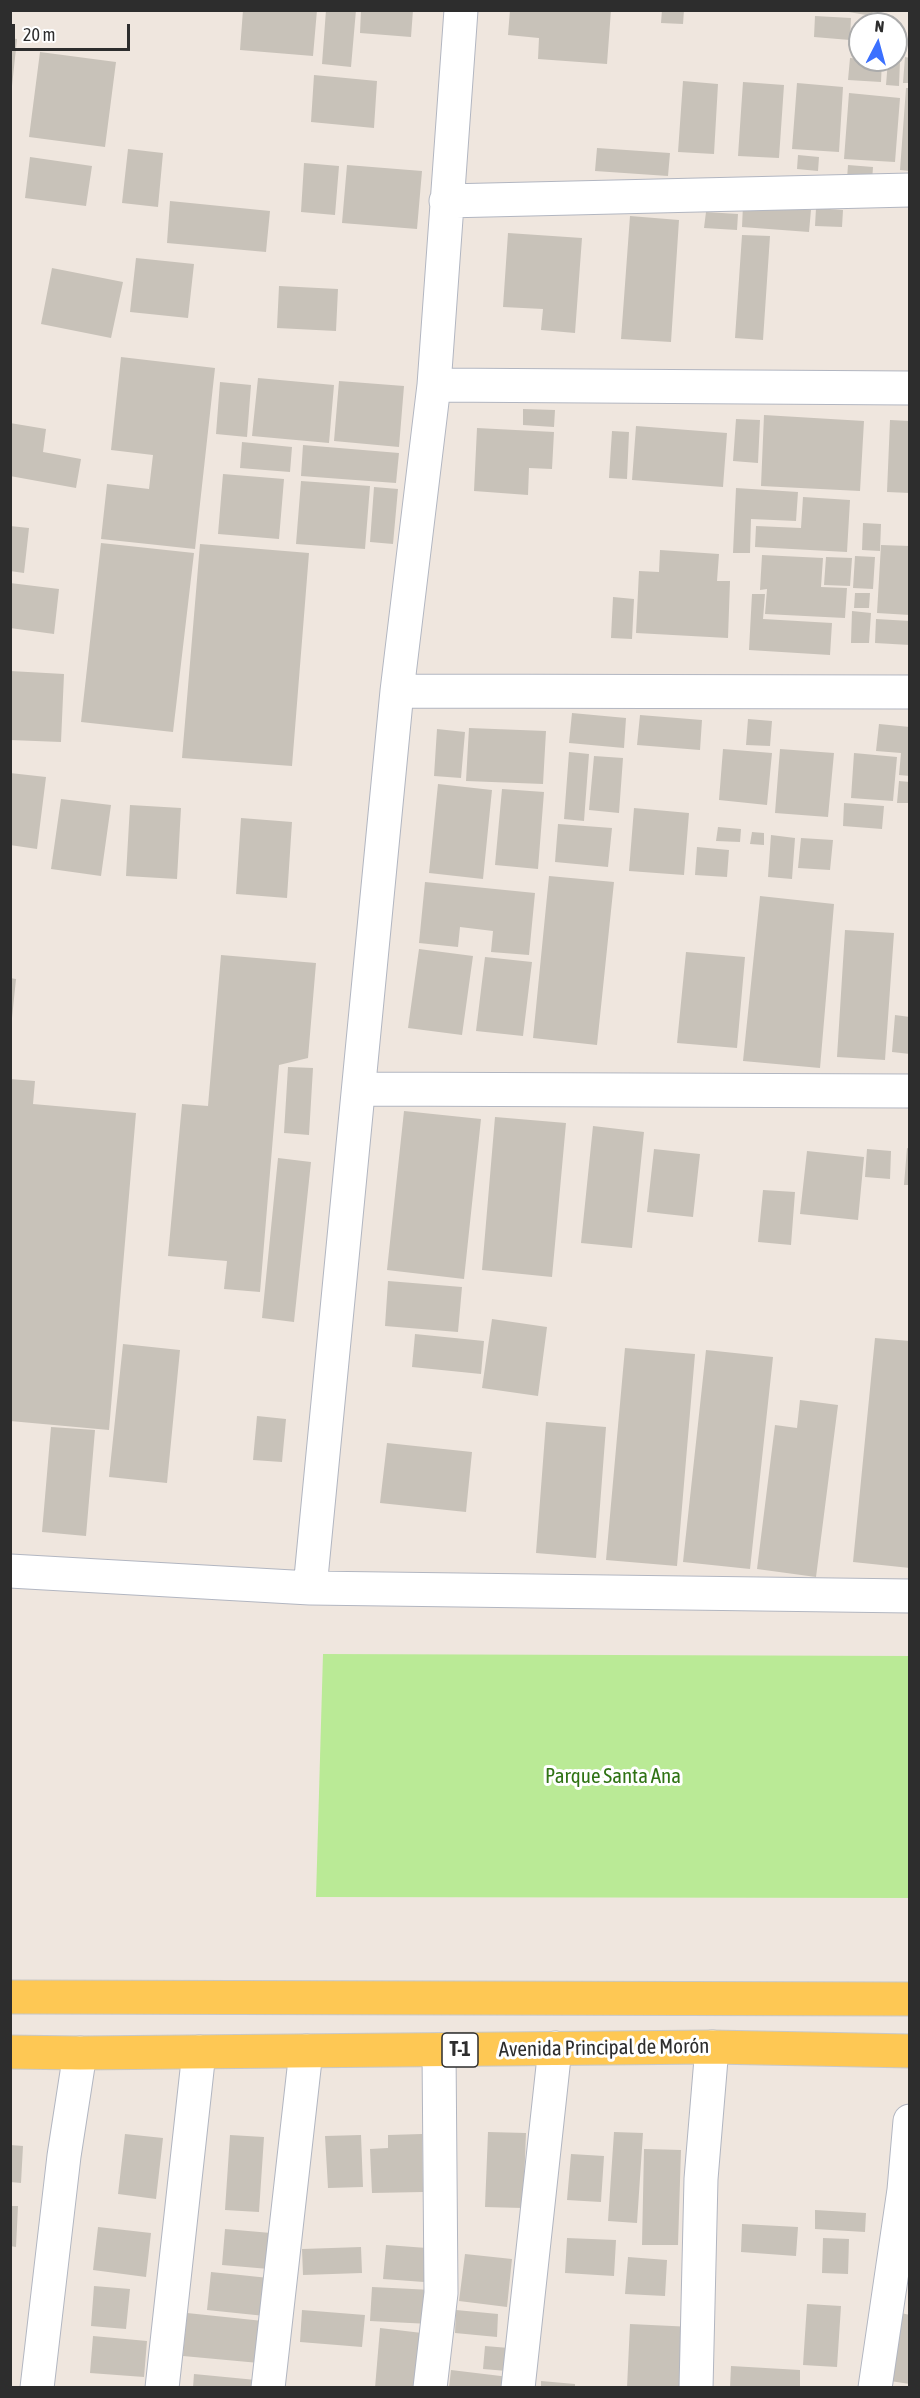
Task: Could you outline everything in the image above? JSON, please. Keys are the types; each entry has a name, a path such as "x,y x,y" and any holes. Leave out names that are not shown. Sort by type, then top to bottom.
{"main road":[{"path":"10,1997 909,1999"},
{"name":"Avenida Principal de Morón","path":"10,2052 712,2047 909,2051"}],"street":[{"path":"310,1588 397,691 434,385 460,10"},
{"path":"446,201 909,190"},
{"path":"434,385 909,388"},
{"path":"397,691 909,692"},
{"path":"360,1089 909,1091"},
{"path":"10,1571 310,1588 909,1596"},
{"path":"696,2388 701,2179 712,2047"},
{"path":"518,2388 555,2048"},
{"path":"430,2388 441,2293 439,2050"},
{"path":"268,2388 306,2051"},
{"path":"162,2388 199,2052"},
{"path":"37,2388 64,2156 80,2053"},
{"path":"875,2388 904,2190 909,2121"}],"green space":[{"name":"Parque Santa Ana","path":"323,1654 909,1656 909,1898 316,1897"}],"building":[{"path":"243,10 317,10 313,56 240,50"},
{"path":"326,10 356,10 351,67 322,64"},
{"path":"361,10 413,10 411,37 360,33"},
{"path":"510,10 611,10 607,64 538,59 539,38 508,35"},
{"path":"662,10 684,10 683,24 661,23"},
{"path":"837,10 873,10 873,12"},
{"path":"815,16 848,18 848,40 814,37"},
{"path":"10,38 17,39 12,86 10,86"},
{"path":"40,52 116,62 105,147 29,137"},
{"path":"908,58 910,58 910,83 903,83 904,72 908,72"},
{"path":"849,72 881,72 881,82 848,80"},
{"path":"887,72 900,72 899,86 886,85"},
{"path":"314,75 377,81 374,128 311,122"},
{"path":"683,81 718,84 714,154 678,152"},
{"path":"743,82 784,85 779,158 738,156"},
{"path":"797,83 843,87 839,152 792,149"},
{"path":"906,88 910,88 910,171 900,170"},
{"path":"849,93 900,98 895,162 844,159"},
{"path":"597,148 670,153 668,176 595,171"},
{"path":"128,149 163,153 158,207 122,203"},
{"path":"798,155 819,157 818,171 797,169"},
{"path":"30,157 92,166 86,206 25,198"},
{"path":"304,163 339,166 335,215 301,212"},
{"path":"347,165 422,171 417,229 342,223"},
{"path":"848,165 873,167 872,181 847,179"},
{"path":"170,201 270,211 266,252 167,243"},
{"path":"743,205 811,210 809,232 742,227"},
{"path":"816,208 843,210 842,227 815,226"},
{"path":"706,212 738,214 737,230 704,228"},
{"path":"630,216 679,220 671,342 621,339"},
{"path":"508,233 582,238 575,333 541,330 543,309 503,307"},
{"path":"742,235 770,236 763,340 735,338"},
{"path":"136,258 194,264 188,318 130,312"},
{"path":"52,268 123,282 111,338 41,324"},
{"path":"279,286 338,289 336,331 277,328"},
{"path":"121,357 215,368 195,549 101,539 107,484 149,489 153,455 111,450"},
{"path":"258,378 334,385 329,443 252,436"},
{"path":"339,381 404,386 399,447 334,441"},
{"path":"220,382 251,385 247,437 216,434"},
{"path":"523,409 555,410 554,427 523,425"},
{"path":"764,415 864,421 860,491 761,486"},
{"path":"736,419 760,420 758,463 733,461"},
{"path":"890,420 910,421 910,493 887,492"},
{"path":"10,423 46,429 43,452 81,459 76,488 10,476"},
{"path":"636,426 727,433 723,487 632,480"},
{"path":"477,428 554,432 552,469 529,468 528,495 474,491"},
{"path":"612,431 629,432 627,479 609,478"},
{"path":"242,442 292,447 290,472 240,468"},
{"path":"303,445 399,453 396,483 301,476"},
{"path":"223,474 284,479 279,539 218,534"},
{"path":"301,481 370,486 365,549 296,544"},
{"path":"374,487 398,489 393,544 370,542"},
{"path":"736,488 798,492 796,521 751,519 750,553 733,553"},
{"path":"803,497 850,500 847,552 755,547 756,526 801,528"},
{"path":"863,523 881,524 880,551 862,550"},
{"path":"10,526 29,528 24,573 10,571"},
{"path":"101,543 194,553 173,732 81,722"},
{"path":"200,544 309,553 292,766 182,758"},
{"path":"881,545 910,546 910,615 877,613"},
{"path":"660,550 719,554 717,581 730,581 728,638 636,633 639,571 659,572"},
{"path":"762,555 823,558 821,587 847,588 845,618 765,614 767,589 760,590"},
{"path":"855,556 875,557 873,589 853,588"},
{"path":"826,557 852,558 850,586 824,585"},
{"path":"10,583 59,589 54,634 10,628"},
{"path":"855,593 870,593 869,608 854,608"},
{"path":"752,594 765,594 763,619 832,623 830,655 749,650"},
{"path":"613,597 634,599 632,639 611,638"},
{"path":"852,611 871,613 869,643 851,643"},
{"path":"876,619 910,621 910,645 875,643"},
{"path":"10,671 64,674 61,742 10,740"},
{"path":"572,713 626,718 624,748 569,743"},
{"path":"640,715 702,720 700,750 637,745"},
{"path":"748,719 772,721 770,746 746,745"},
{"path":"879,724 910,727 910,776 899,775 901,753 876,751"},
{"path":"469,728 546,731 543,784 466,781"},
{"path":"437,729 465,732 461,778 434,776"},
{"path":"723,749 772,753 767,805 719,800"},
{"path":"780,749 834,753 828,817 775,813"},
{"path":"569,752 589,754 584,821 564,819"},
{"path":"854,753 897,757 893,801 851,798"},
{"path":"594,756 623,758 619,813 589,810"},
{"path":"10,773 46,777 37,849 10,845"},
{"path":"899,781 910,782 910,803 897,803"},
{"path":"438,784 492,790 483,879 429,873"},
{"path":"502,789 544,792 538,869 495,865"},
{"path":"61,799 111,805 101,876 51,869"},
{"path":"844,803 884,806 882,829 843,826"},
{"path":"130,805 181,808 177,879 126,876"},
{"path":"634,808 689,813 684,875 629,871"},
{"path":"241,818 292,822 287,898 236,894"},
{"path":"558,824 612,828 608,867 555,862"},
{"path":"718,827 741,829 740,842 716,841"},
{"path":"752,832 764,833 764,845 750,844"},
{"path":"771,835 795,838 792,879 768,877"},
{"path":"801,838 833,840 830,870 798,868"},
{"path":"697,847 729,850 727,877 695,875"},
{"path":"549,876 614,882 597,1045 533,1038"},
{"path":"425,882 535,893 529,955 491,952 493,931 460,927 458,947 419,943"},
{"path":"760,896 834,904 820,1068 743,1061"},
{"path":"845,930 894,933 885,1060 837,1057"},
{"path":"419,949 473,956 462,1035 408,1028"},
{"path":"686,952 745,957 737,1048 677,1043"},
{"path":"221,955 316,963 308,1058 279,1065 260,1292 224,1289 227,1261 168,1256 182,1104 208,1106"},
{"path":"485,957 532,962 523,1036 476,1031"},
{"path":"10,978 16,979 12,1018 10,1018"},
{"path":"895,1015 910,1017 910,1054 892,1052"},
{"path":"288,1067 313,1068 309,1135 284,1133"},
{"path":"10,1079 35,1081 33,1104 136,1113 109,1430 10,1421"},
{"path":"404,1111 481,1119 464,1279 387,1270"},
{"path":"495,1117 566,1123 552,1277 482,1270"},
{"path":"593,1126 644,1132 632,1248 581,1243"},
{"path":"907,1148 910,1149 910,1185 904,1185"},
{"path":"654,1149 700,1154 693,1217 647,1212"},
{"path":"867,1149 891,1151 890,1179 865,1177"},
{"path":"807,1151 864,1157 858,1220 800,1214"},
{"path":"278,1158 311,1162 294,1322 262,1318"},
{"path":"763,1190 795,1192 791,1245 758,1242"},
{"path":"388,1281 462,1287 458,1332 385,1326"},
{"path":"492,1319 547,1327 538,1396 482,1388"},
{"path":"415,1334 484,1341 481,1374 412,1367"},
{"path":"875,1338 910,1341 910,1568 853,1562"},
{"path":"123,1344 180,1350 167,1483 109,1477"},
{"path":"625,1348 695,1354 677,1566 606,1560"},
{"path":"706,1350 773,1357 750,1569 683,1562"},
{"path":"800,1400 838,1405 816,1577 757,1569 775,1425 797,1428"},
{"path":"257,1416 286,1419 282,1462 253,1460"},
{"path":"546,1422 606,1427 596,1558 536,1553"},
{"path":"51,1427 95,1430 86,1536 42,1532"},
{"path":"387,1443 472,1452 466,1512 380,1503"},
{"path":"488,2132 526,2133 523,2208 485,2207"},
{"path":"614,2132 643,2133 637,2223 608,2221"},
{"path":"125,2134 163,2138 156,2199 118,2194"},
{"path":"422,2134 423,2192 372,2193 370,2149 388,2148 388,2135"},
{"path":"230,2135 264,2137 259,2212 225,2210"},
{"path":"361,2135 363,2187 328,2188 325,2136"},
{"path":"10,2145 23,2146 21,2183 10,2182"},
{"path":"644,2149 681,2150 678,2245 642,2245"},
{"path":"571,2154 604,2156 601,2202 567,2200"},
{"path":"10,2206 18,2206 16,2247 10,2246"},
{"path":"815,2210 866,2213 865,2232 815,2229"},
{"path":"742,2224 798,2227 796,2256 741,2252"},
{"path":"98,2227 151,2233 146,2277 93,2270"},
{"path":"225,2229 271,2233 269,2269 222,2265"},
{"path":"567,2238 616,2240 614,2276 565,2273"},
{"path":"823,2238 849,2239 848,2274 822,2273"},
{"path":"386,2245 427,2248 424,2282 383,2279"},
{"path":"361,2247 362,2273 303,2275 302,2249"},
{"path":"465,2254 512,2259 507,2307 459,2301"},
{"path":"628,2257 667,2260 665,2296 625,2294"},
{"path":"211,2272 269,2278 265,2316 207,2310"},
{"path":"94,2286 130,2289 126,2329 91,2326"},
{"path":"372,2287 432,2290 430,2324 370,2321"},
{"path":"807,2304 841,2306 837,2367 803,2365"},
{"path":"302,2310 365,2315 362,2347 300,2342"},
{"path":"456,2310 498,2314 497,2337 455,2333"},
{"path":"187,2313 263,2321 259,2363 183,2356"},
{"path":"901,2313 910,2315 910,2384 890,2381"},
{"path":"630,2324 693,2327 690,2388 627,2388"},
{"path":"380,2328 422,2333 417,2388 375,2388"},
{"path":"93,2336 147,2341 144,2377 90,2373"},
{"path":"485,2346 509,2348 507,2371 483,2369"},
{"path":"731,2366 800,2370 800,2388 730,2388"},
{"path":"451,2370 509,2377 508,2388 449,2388"},
{"path":"194,2374 256,2380 255,2388 193,2388"},
{"path":"541,2381 575,2384 575,2388 541,2388"}]}
